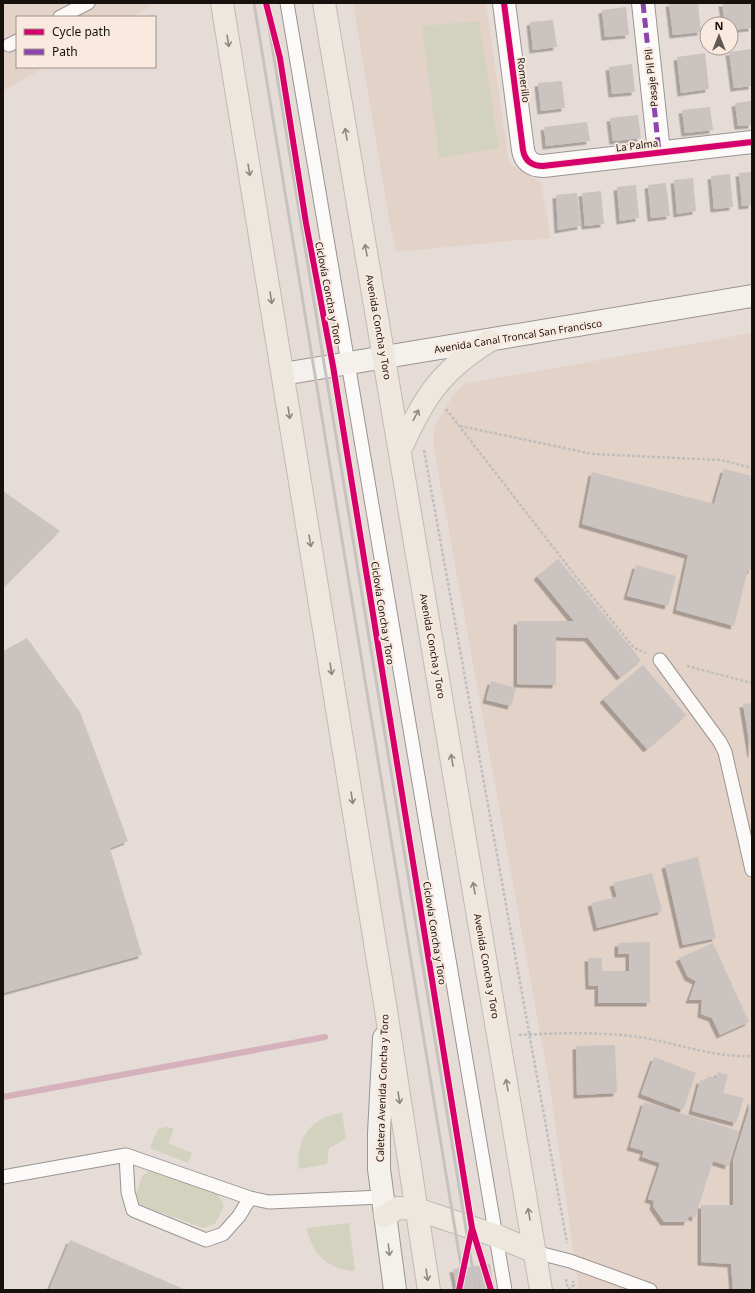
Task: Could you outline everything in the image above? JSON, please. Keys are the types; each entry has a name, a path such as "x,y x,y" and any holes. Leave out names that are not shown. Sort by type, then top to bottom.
{"main road":[{"path":"222,3 385,1004 429,1290"},
{"name":"Avenida Concha y Toro","path":"324,3 541,1290"},
{"name":"Avenida Canal Troncal San Francisco","path":"283,374 489,341 752,296"},
{"path":"400,450 416,415 438,382 453,366 489,341"},
{"name":"Caletera Avenida Concha y Toro","path":"385,1004 384,1059 378,1151 383,1207 395,1290"},
{"path":"383,1207 416,1209 496,1236 535,1252"}],"street":[{"name":"Romerillo","path":"504,3 523,150 527,160"},
{"name":"Pasaje Pil Pil","path":"643,3 659,152"},
{"name":"La Palma","path":"527,160 536,166 543,166 752,142"}],"lane":[{"path":"62,16 88,3"},
{"path":"287,3 505,1290"},
{"path":"660,660 720,742 725,752 752,870"},
{"path":"4,1180 126,1156 250,1198 276,1202 383,1207"},
{"path":"126,1156 128,1192 133,1210 206,1240 223,1234 239,1216 250,1198"},
{"path":"535,1252 570,1261 650,1290"}],"path":[{"path":"446,408 574,574 634,648 660,660 752,683"},
{"path":"460,426 593,454 721,460 752,468"},
{"path":"424,448 570,1261"},
{"path":"499,1036 530,1034 594,1034 632,1036 705,1052 735,1057 752,1056"},
{"path":"478,1274 480,1289"},
{"path":"566,1276 568,1290"},
{"path":"573,1290 574,1285"}],"shaded area":[{"path":"3,3 156,3 134,16 16,16 16,68 43,68 3,91"},
{"path":"353,3 486,3 509,163 541,183 551,239 519,240 396,252 389,220"},
{"path":"752,333 752,1290 579,1290 549,1082 434,449 434,427 452,397 464,384"}],"green space":[{"path":"479,21 499,148 439,158 422,26"},
{"path":"342,1113 346,1139 329,1148 327,1164 299,1169 298,1158 300,1148 308,1131 314,1124 322,1119 331,1115"},
{"path":"167,1127 174,1129 168,1143 192,1153 188,1163 150,1148 158,1129"},
{"path":"151,1170 217,1193 224,1206 215,1224 203,1228 141,1205 135,1198 142,1176"},
{"path":"349,1223 355,1271 337,1268 323,1259 313,1246 307,1228"}],"building":[{"path":"669,3 698,3 699,32 673,35"},
{"path":"722,3 751,3 752,28 739,29 739,16 724,16"},
{"path":"626,7 629,35 605,37 602,10"},
{"path":"553,20 557,47 533,50 530,22"},
{"path":"752,49 752,86 734,88 730,56 739,56 739,51"},
{"path":"699,54 699,56 705,56 709,89 681,93 677,57"},
{"path":"632,64 635,92 612,94 609,67"},
{"path":"562,81 565,108 541,111 538,83"},
{"path":"752,101 752,125 738,126 735,103"},
{"path":"710,107 713,130 685,133 682,110"},
{"path":"638,115 641,138 613,141 610,118"},
{"path":"587,122 590,141 546,146 544,127"},
{"path":"752,172 752,205 742,206 739,173"},
{"path":"730,174 733,207 714,209 711,176"},
{"path":"693,178 696,211 677,214 674,180"},
{"path":"666,183 670,216 651,218 648,185"},
{"path":"636,185 639,218 620,221 617,187"},
{"path":"601,191 604,224 585,226 582,193"},
{"path":"577,193 581,226 558,230 556,195"},
{"path":"724,469 752,476 752,570 748,569 734,626 676,610 688,555 582,524 592,472 714,504"},
{"path":"3,491 60,531 3,588"},
{"path":"558,559 641,660 620,677 588,638 556,637 556,685 517,684 517,621 574,621 537,576"},
{"path":"636,565 676,576 668,606 627,596"},
{"path":"27,638 80,712 128,841 110,848 142,955 3,993 3,651"},
{"path":"643,665 686,715 647,749 603,699"},
{"path":"491,681 516,688 511,706 486,700"},
{"path":"752,703 752,753 751,754 743,704"},
{"path":"698,857 716,938 683,945 665,865"},
{"path":"652,873 662,911 597,928 591,903 617,897 613,883"},
{"path":"650,942 650,1003 598,1003 598,986 589,986 588,958 602,958 602,971 629,971 629,954 618,954 618,943"},
{"path":"713,943 749,1022 720,1035 712,1018 701,1014 702,1000 689,1000 696,981 688,977 679,958"},
{"path":"615,1045 617,1093 577,1095 576,1046"},
{"path":"654,1057 696,1073 683,1110 641,1094"},
{"path":"718,1072 728,1075 723,1093 744,1098 736,1123 692,1111 700,1080 706,1081 708,1076 716,1078"},
{"path":"752,1099 752,1290 733,1290 731,1264 701,1262 701,1205 733,1205 733,1160"},
{"path":"644,1102 739,1131 728,1166 713,1161 695,1218 689,1216 687,1222 664,1222 653,1206 654,1201 648,1199 660,1163 642,1157 644,1151 630,1147"},
{"path":"70,1240 186,1290 49,1290"},
{"path":"490,1264 494,1290 457,1290 453,1269"}],"waterway":[{"path":"3,1097 325,1037"}],"railway":[{"path":"254,3 465,1290"},
{"path":"265,3 476,1290"}],"marked path":[{"path":"643,3 659,152"}],"cycle path":[{"name":"Ciclovía Concha y Toro","path":"266,3 280,58 306,223 333,366 472,1228 491,1290"},
{"path":"504,3 523,150 525,157 532,164 543,166 752,142"},
{"path":"459,1290 472,1228"}]}
